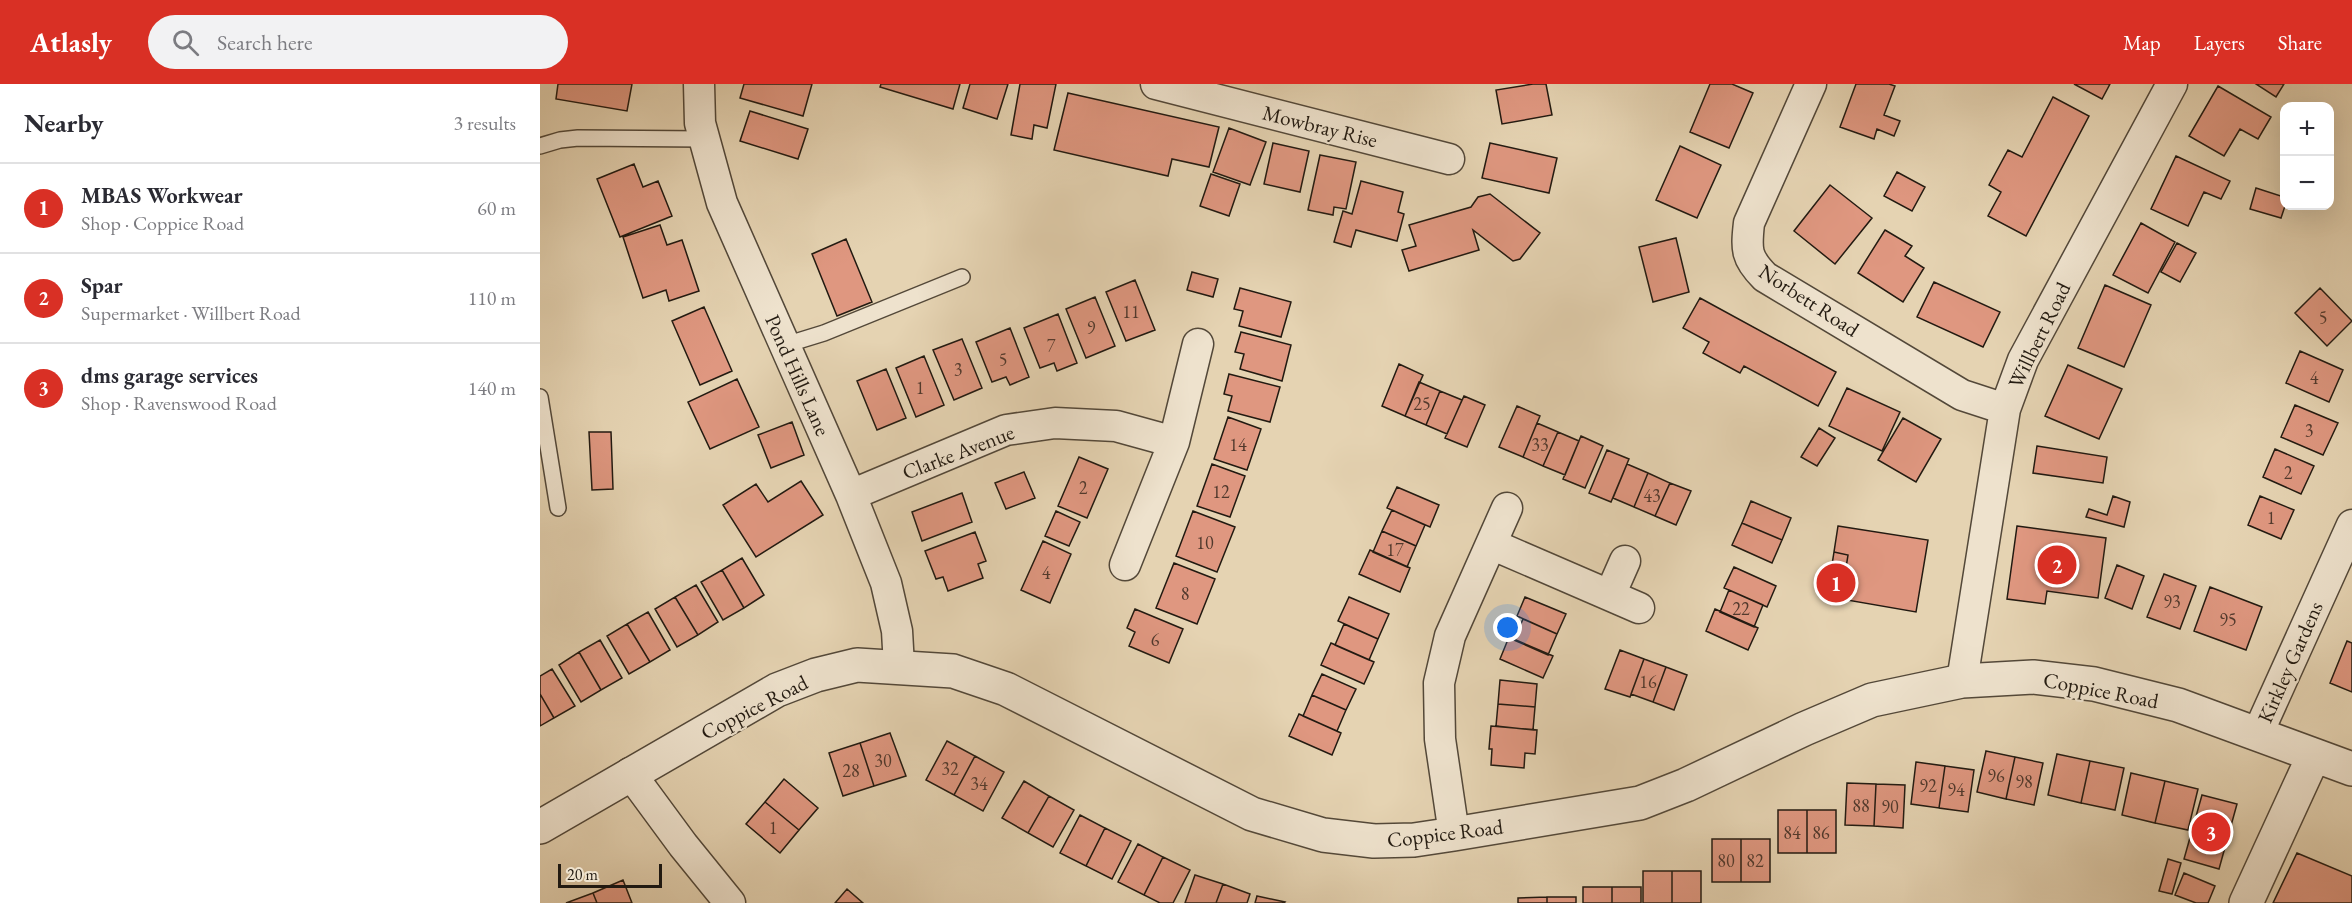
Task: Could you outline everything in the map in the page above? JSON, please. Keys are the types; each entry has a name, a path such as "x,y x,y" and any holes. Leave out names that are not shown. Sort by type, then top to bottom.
{"street":[{"name":"Pond Hills Lane","path":"699,84 700,123 722,203 851,495 886,583 897,631 899,666"},
{"name":"Mowbray Rise","path":"1155,84 1449,159"},
{"name":"Norbett Road","path":"1811,84 1749,223 1747,245 1752,264 1766,277 1962,395 2005,409"},
{"name":"Willbert Road","path":"1962,681 2005,409 2023,360 2172,84"},
{"path":"1125,565 1174,442 1198,344"},
{"name":"Clarke Avenue","path":"851,495 1006,430 1055,423 1116,426 1174,442"},
{"path":"1454,834 1440,739 1439,683 1450,636 1507,508"},
{"name":"Kirkley Gardens","path":"2258,733 2352,525"},
{"path":"1491,544 1639,608"},
{"path":"1610,595 1626,561"},
{"name":"Coppice Road","path":"540,827 777,690 816,675 857,664 953,671 1006,689 1252,814 1323,835 1374,841 1414,840 1640,803 1686,785 1804,729 1872,700 1928,686 1962,681 2033,677 2094,684 2178,705 2352,769"},
{"path":"2246,903 2314,755"},
{"path":"630,773 683,845 730,903"}],"lane":[{"path":"540,146 578,138 704,139"},
{"path":"785,345 824,333 962,278"},
{"path":"540,397 558,508"}],"building":[{"path":"558,84 632,84 627,111 556,99"},
{"path":"744,84 812,84 803,116 740,98"},
{"path":"881,84 960,84 953,109 880,87"},
{"path":"970,84 1008,84 997,119 963,108"},
{"path":"1020,84 1056,84 1047,128 1034,125 1032,139 1011,135"},
{"path":"1546,84 1552,115 1502,124 1496,90"},
{"path":"1710,84 1732,84 1753,93 1729,148 1690,132"},
{"path":"1856,84 1895,86 1884,115 1900,121 1894,136 1877,129 1874,139 1840,127"},
{"path":"2074,84 2110,84 2102,99"},
{"path":"2256,84 2284,84 2276,97"},
{"path":"2218,86 2271,117 2258,139 2240,129 2224,156 2189,136"},
{"path":"1068,93 1219,127 1209,167 1172,159 1168,176 1054,150"},
{"path":"2053,97 2089,116 2026,236 1988,216 2001,192 1989,185 2008,150 2022,157"},
{"path":"750,111 808,129 798,159 740,141"},
{"path":"1229,128 1266,142 1250,185 1213,172"},
{"path":"1273,143 1309,151 1300,192 1264,184"},
{"path":"1490,143 1557,158 1549,193 1482,178"},
{"path":"1680,146 1721,165 1697,218 1656,200"},
{"path":"1320,155 1356,162 1346,209 1334,207 1333,215 1308,210"},
{"path":"2176,156 2230,181 2221,199 2204,192 2188,226 2151,209"},
{"path":"634,164 643,187 658,181 672,216 620,237 597,179"},
{"path":"1897,172 1925,187 1912,211 1884,196"},
{"path":"1211,174 1240,184 1229,216 1200,206"},
{"path":"1361,181 1403,192 1398,212 1404,214 1397,241 1356,230 1351,247 1334,242 1343,211 1352,214"},
{"path":"1830,185 1872,218 1835,264 1794,231"},
{"path":"2256,188 2280,196 2280,210 2284,210 2281,218 2250,209"},
{"path":"1490,194 1540,233 1520,259 1513,261 1473,230 1479,250 1409,271 1402,250 1416,246 1409,225 1471,207 1478,197"},
{"path":"2141,223 2175,242 2148,293 2113,275"},
{"path":"660,225 667,245 682,240 699,291 669,301 666,290 643,298 623,237"},
{"path":"1885,230 1912,246 1905,256 1924,268 1903,302 1858,273"},
{"path":"1676,238 1689,292 1653,302 1639,247"},
{"path":"846,239 872,302 837,316 812,254"},
{"path":"2177,243 2196,253 2180,282 2161,272"},
{"path":"1192,272 1218,279 1213,297 1187,290"},
{"path":"1135,280 1155,330 1126,341 1106,292"},
{"path":"1934,282 2000,312 1983,347 1917,317"},
{"path":"2105,285 2151,305 2124,367 2078,348"},
{"path":"1240,288 1291,302 1281,337 1239,326 1243,311 1234,309"},
{"path":"2320,288 2352,321 2327,346 2295,313"},
{"path":"1095,297 1115,346 1086,358 1066,309"},
{"path":"1700,298 1836,372 1818,406 1744,366 1740,373 1703,353 1709,342 1683,328"},
{"path":"704,307 732,371 700,385 672,321"},
{"path":"1058,314 1077,363 1057,371 1054,363 1040,368 1024,328"},
{"path":"1010,328 1029,377 1010,385 1006,377 992,382 976,342"},
{"path":"1241,332 1291,345 1282,381 1240,369 1244,354 1235,352"},
{"path":"962,339 982,388 954,400 933,350"},
{"path":"2300,351 2343,370 2329,402 2286,383"},
{"path":"924,356 944,405 916,417 896,368"},
{"path":"1399,364 1423,375 1405,416 1382,406"},
{"path":"2068,365 2122,389 2099,439 2045,416"},
{"path":"886,369 906,418 877,430 857,381"},
{"path":"1229,374 1280,387 1270,422 1228,411 1232,396 1224,394"},
{"path":"737,379 759,427 710,449 688,402"},
{"path":"1419,382 1440,391 1426,425 1405,416"},
{"path":"1847,388 1900,412 1882,451 1829,426"},
{"path":"1440,391 1462,400 1447,434 1426,425"},
{"path":"1464,396 1485,405 1467,447 1445,438"},
{"path":"2295,405 2338,423 2323,455 2281,437"},
{"path":"1517,406 1540,416 1523,457 1499,447"},
{"path":"1228,417 1261,429 1247,470 1214,459"},
{"path":"1903,418 1941,439 1916,482 1878,460"},
{"path":"792,422 804,455 771,468 758,435"},
{"path":"1537,423 1558,432 1543,466 1523,457"},
{"path":"1819,428 1835,438 1817,466 1801,457"},
{"path":"589,432 611,432 613,489 592,490"},
{"path":"1558,432 1579,441 1565,475 1543,466"},
{"path":"1581,436 1603,446 1585,488 1563,479"},
{"path":"2037,446 2107,457 2103,483 2033,473"},
{"path":"2275,449 2314,466 2301,494 2263,477"},
{"path":"1607,450 1629,459 1611,502 1589,493"},
{"path":"1079,457 1108,469 1087,518 1058,506"},
{"path":"1212,464 1245,476 1230,517 1197,506"},
{"path":"1627,464 1648,473 1634,507 1613,498"},
{"path":"1024,472 1035,498 1006,509 995,483"},
{"path":"1648,473 1670,483 1655,516 1634,507"},
{"path":"801,481 823,515 756,557 723,505 756,484 768,502"},
{"path":"1670,483 1691,491 1676,525 1655,516"},
{"path":"1397,487 1439,505 1430,527 1387,508"},
{"path":"962,493 972,522 922,541 912,512"},
{"path":"2113,496 2130,502 2124,527 2086,517 2089,509 2107,515"},
{"path":"2260,496 2294,510 2281,539 2248,525"},
{"path":"1751,501 1791,518 1782,540 1742,523"},
{"path":"1392,510 1425,525 1416,546 1382,531"},
{"path":"1056,511 1080,522 1069,546 1045,536"},
{"path":"1193,511 1235,527 1217,572 1176,556"},
{"path":"1742,523 1782,540 1772,563 1732,545"},
{"path":"1838,526 1928,540 1916,612 1841,599 1848,555 1834,552"},
{"path":"2017,526 2106,538 2098,598 2047,591 2045,604 2007,599"},
{"path":"1382,531 1416,546 1407,567 1373,552"},
{"path":"975,532 986,561 978,564 983,578 948,591 943,577 936,579 925,551"},
{"path":"1043,541 1071,554 1050,603 1021,590"},
{"path":"1370,550 1410,568 1400,592 1359,574"},
{"path":"1834,552 1848,555 1841,599 1827,597"},
{"path":"742,558 764,595 744,608 722,570"},
{"path":"1174,563 1215,579 1197,624 1156,608"},
{"path":"2117,565 2144,576 2132,609 2105,598"},
{"path":"1734,567 1776,586 1767,607 1724,588"},
{"path":"722,570 744,608 723,620 701,582"},
{"path":"2164,574 2196,586 2180,629 2147,617"},
{"path":"696,585 718,622 698,635 675,597"},
{"path":"2210,587 2262,607 2246,650 2194,631"},
{"path":"1729,590 1763,605 1754,627 1720,612"},
{"path":"675,597 698,635 677,647 655,609"},
{"path":"1349,597 1389,614 1378,639 1338,621"},
{"path":"1525,597 1566,614 1557,634 1517,616"},
{"path":"1135,609 1183,629 1169,663 1129,646 1135,632 1127,628"},
{"path":"1715,609 1758,628 1748,650 1706,631"},
{"path":"648,612 670,650 650,662 627,624"},
{"path":"1523,619 1557,634 1548,655 1514,640"},
{"path":"627,624 650,662 629,674 607,636"},
{"path":"1344,624 1378,639 1369,660 1335,645"},
{"path":"1509,637 1553,656 1543,678 1500,659"},
{"path":"600,640 622,678 601,690 579,652"},
{"path":"2347,641 2352,643 2352,692 2330,683"},
{"path":"1331,643 1374,662 1364,684 1321,665"},
{"path":"1620,650 1644,659 1630,697 1605,689"},
{"path":"579,652 601,690 581,702 559,665"},
{"path":"1644,659 1666,667 1653,702 1631,694"},
{"path":"1666,667 1687,675 1674,710 1653,702"},
{"path":"552,669 575,706 554,718 540,694 540,676"},
{"path":"1322,674 1356,689 1346,710 1312,695"},
{"path":"1500,680 1537,684 1535,707 1498,704"},
{"path":"540,694 554,718 540,726"},
{"path":"1312,695 1346,710 1337,731 1303,716"},
{"path":"1498,704 1535,707 1533,730 1496,726"},
{"path":"1299,714 1341,733 1332,755 1289,736"},
{"path":"1491,726 1537,730 1535,754 1525,753 1524,768 1491,765 1492,749 1489,749"},
{"path":"890,733 906,776 874,786 860,743"},
{"path":"947,741 975,756 954,795 926,780"},
{"path":"860,743 874,786 843,796 829,753"},
{"path":"1986,751 2015,757 2006,799 1977,792"},
{"path":"2057,754 2090,761 2081,803 2048,795"},
{"path":"975,756 1004,772 983,811 954,795"},
{"path":"2015,757 2043,763 2034,805 2006,799"},
{"path":"2090,761 2124,768 2115,810 2081,803"},
{"path":"1916,762 1945,766 1939,808 1911,804"},
{"path":"1945,766 1974,770 1968,812 1939,808"},
{"path":"2131,773 2165,781 2155,823 2122,815"},
{"path":"784,779 818,808 799,830 765,802"},
{"path":"1024,781 1049,796 1028,833 1002,818"},
{"path":"2165,781 2198,789 2188,830 2155,823"},
{"path":"1847,783 1876,784 1874,826 1845,825"},
{"path":"1876,784 1905,785 1903,828 1874,826"},
{"path":"2202,795 2237,804 2219,869 2184,859"},
{"path":"1049,796 1074,810 1053,847 1028,833"},
{"path":"765,802 799,830 780,853 746,824"},
{"path":"1778,810 1807,810 1807,853 1778,853"},
{"path":"1807,810 1836,810 1836,853 1807,853"},
{"path":"1080,815 1105,828 1086,866 1060,853"},
{"path":"1105,828 1131,841 1112,879 1086,866"},
{"path":"1712,839 1741,839 1741,882 1712,882"},
{"path":"1741,839 1770,839 1770,882 1741,882"},
{"path":"1138,844 1163,857 1144,895 1118,882"},
{"path":"2297,853 2352,876 2352,903 2273,903"},
{"path":"1163,857 1190,870 1173,903 1160,903 1144,895"},
{"path":"2168,859 2181,863 2172,894 2159,891"},
{"path":"1643,871 1672,871 1672,903 1643,903"},
{"path":"1672,871 1701,871 1701,903 1672,903"},
{"path":"2184,873 2215,886 2208,903 2196,903 2175,895"},
{"path":"1195,875 1223,884 1216,903 1185,903"},
{"path":"623,880 632,903 597,903 593,893"},
{"path":"1223,884 1250,894 1247,903 1216,903"},
{"path":"1583,887 1612,887 1612,903 1583,903"},
{"path":"1612,887 1641,887 1641,903 1612,903"},
{"path":"847,889 863,903 835,903"},
{"path":"593,893 597,903 566,903"},
{"path":"1257,896 1285,902 1255,903"},
{"path":"1547,897 1576,897 1576,903 1547,903"},
{"path":"1547,897 1547,903 1518,903 1518,898"}],"place":[{"name":"Spar","path":"2057,565"},
{"name":"MBAS Workwear","path":"1836,583"},
{"name":"dms garage services","path":"2211,832"}]}
